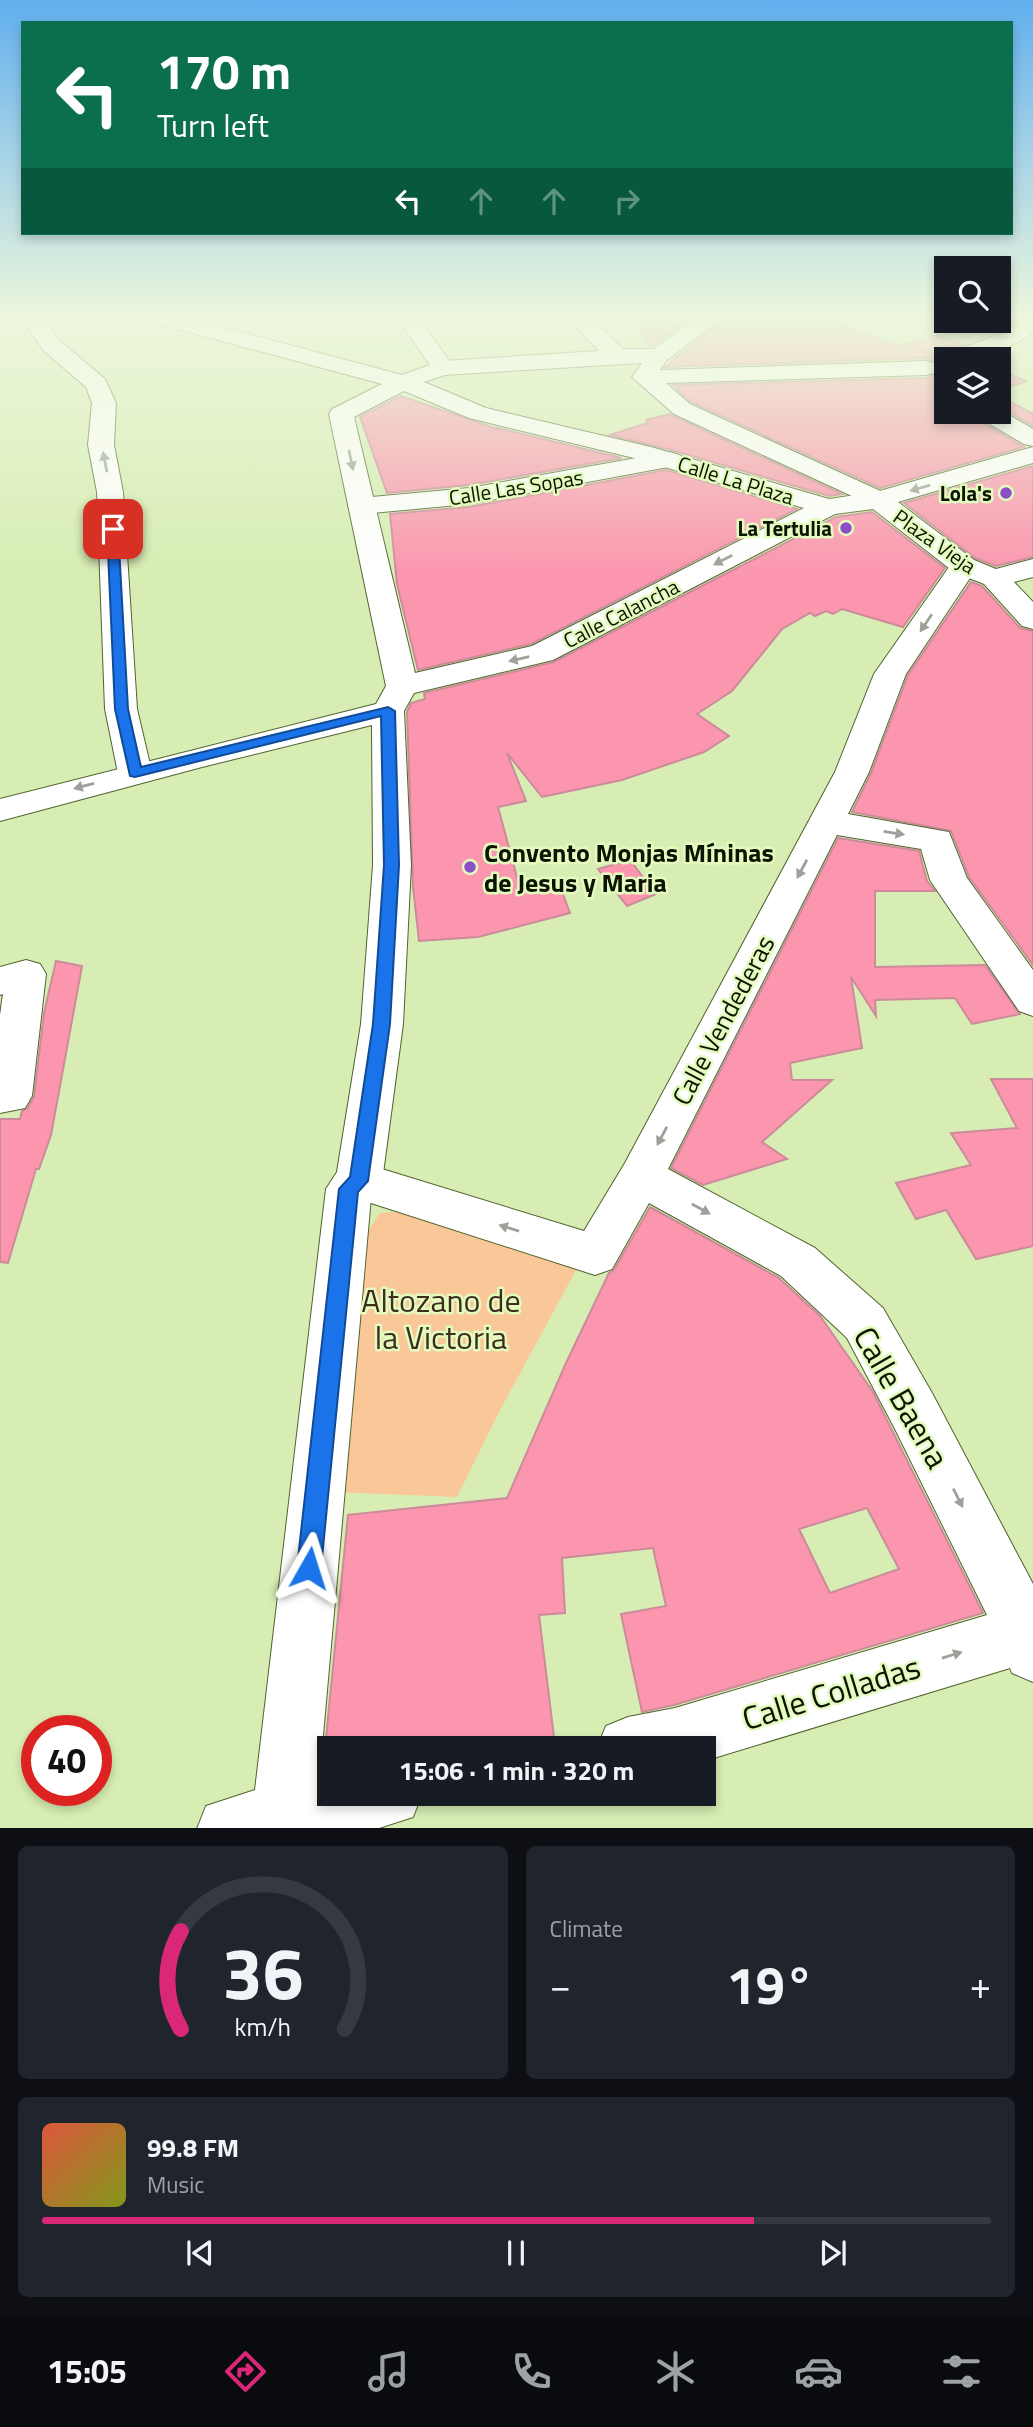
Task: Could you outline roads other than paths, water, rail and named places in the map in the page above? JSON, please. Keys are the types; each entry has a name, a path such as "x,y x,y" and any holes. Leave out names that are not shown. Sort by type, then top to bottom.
{"street":[{"path":"104,403 101,445 110,492 121,709 135,773"},
{"path":"340,1806 264,1824 349,1189 359,1181 383,1011 392,865 395,699 361,506 341,414 362,403"},
{"name":"Calle La Plaza","path":"455,403 478,413 670,460 828,507"},
{"name":"Plaza Vieja","path":"675,403 682,409 877,500 1008,573 1033,620"},
{"path":"1007,424 1033,439"},
{"path":"828,507 877,500 1033,455"},
{"name":"Calle Las Sopas","path":"361,506 469,496 670,460"},
{"name":"Calle Calancha","path":"0,810 395,699 542,653 828,507"},
{"name":"Calle Vendederas","path":"359,1181 595,1255 641,1176 827,822 852,772 890,674 1008,573"},
{"path":"827,822 936,840 949,880 1033,1001"},
{"path":"0,981 26,974 10,1096 0,1096"},
{"name":"Calle Baena","path":"641,1176 797,1262 865,1324 914,1410 1031,1638"},
{"name":"Calle Colladas","path":"686,1736 1031,1638"}],"place":[{"name":"Lola's","path":"1006,493"},
{"name":"La Tertulia","path":"846,528"},
{"name":"Convento Monjas Míninas de Jesus y Maria","path":"470,867"}],"park label":[{"name":"Altozano de la Victoria","path":"441,1318"}]}
